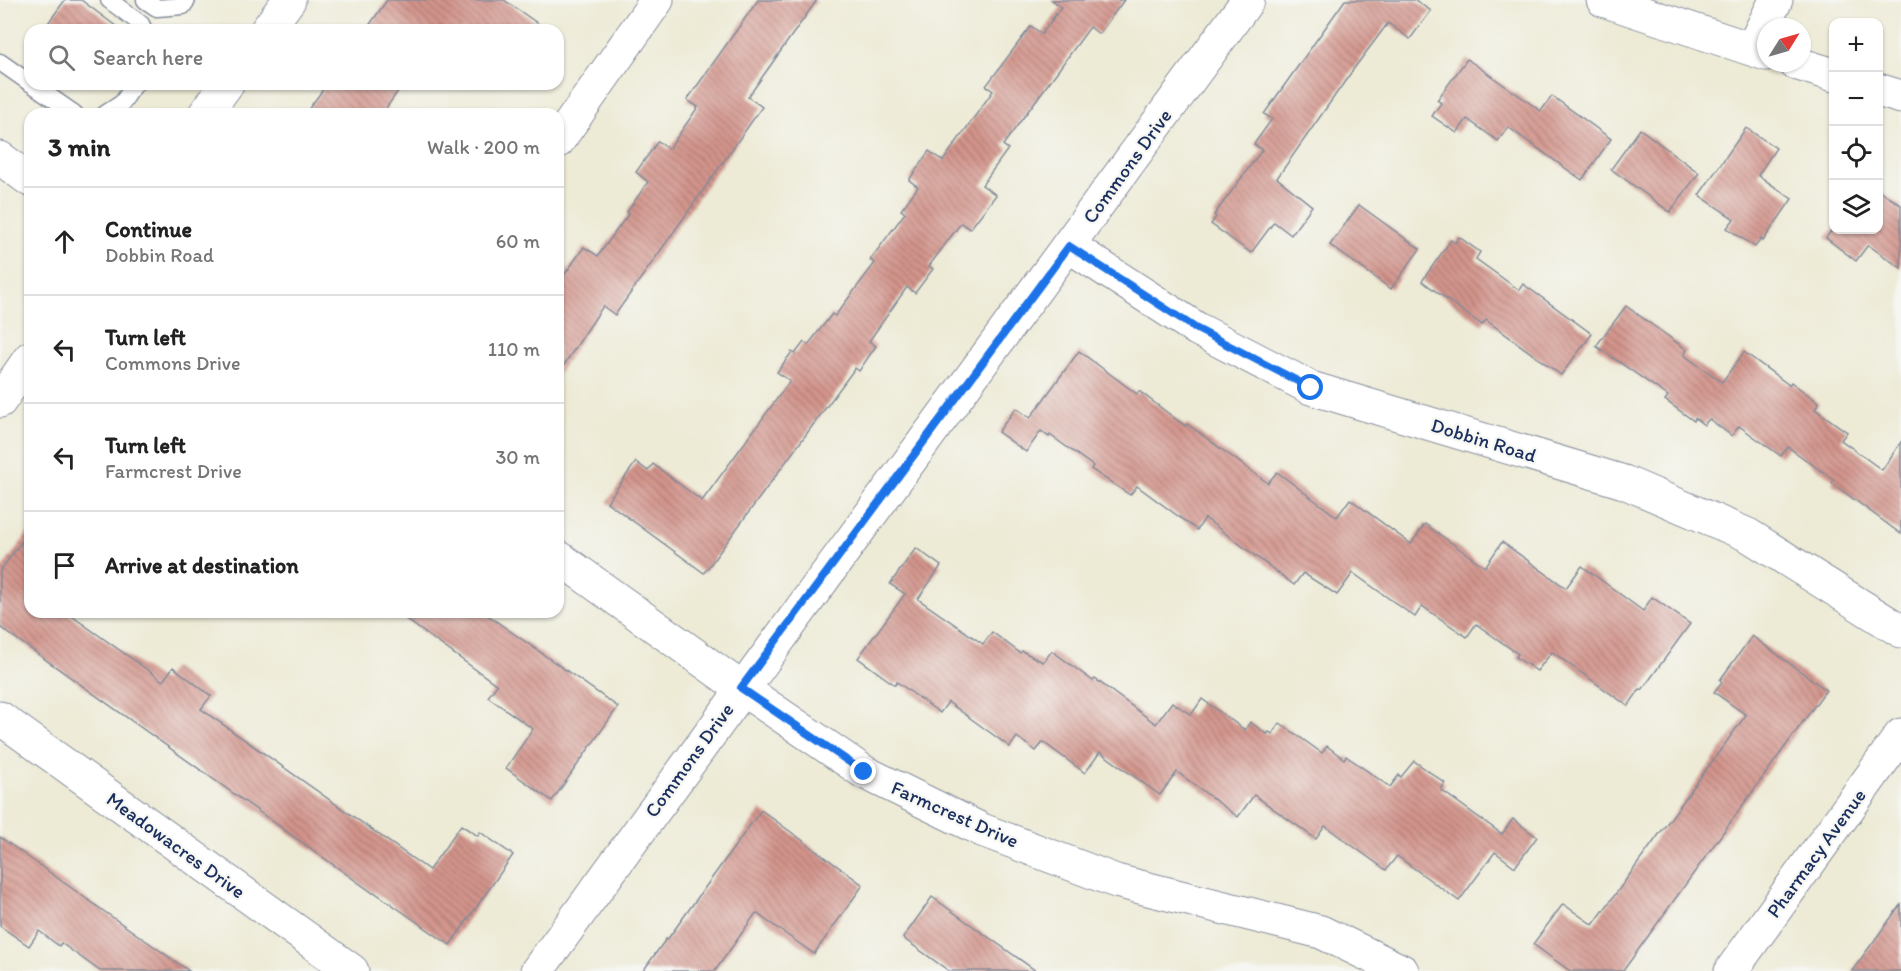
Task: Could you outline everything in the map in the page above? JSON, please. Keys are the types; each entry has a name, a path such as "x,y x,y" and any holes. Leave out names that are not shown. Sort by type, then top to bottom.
{"street":[{"path":"271,24 289,0"},
{"path":"564,132 657,0"},
{"name":"Commons Drive","path":"537,971 741,688 1069,246 1248,0"},
{"path":"1603,0 1757,51"},
{"path":"1770,18 1776,0"},
{"path":"1811,68 1829,74"},
{"path":"209,108 223,90"},
{"path":"1883,92 1901,97"},
{"path":"0,158 24,176"},
{"name":"Dobbin Road","path":"1069,246 1197,329 1311,388 1624,482 1748,535 1901,631"},
{"path":"0,401 24,367"},
{"name":"Farmcrest Drive","path":"564,561 741,688 864,772 982,830 1116,881 1322,932 1402,971"},
{"name":"Meadowacres Drive","path":"0,718 352,971"},
{"name":"Pharmacy Avenue","path":"1731,971 1901,735"}],"lane":[{"path":"109,0 141,24"},
{"path":"145,0 158,8 183,6 187,0"},
{"path":"0,62 24,78"},
{"path":"41,90 66,108"},
{"path":"114,108 122,102 131,90"}],"building":[{"path":"65,0 81,0 113,24 47,24"},
{"path":"387,0 504,0 538,24 370,24"},
{"path":"758,0 817,0 748,97 762,107 615,315 603,306 564,365 564,275 584,247 598,256 629,213 627,212 648,182 636,172 658,141 669,149 698,107 687,100"},
{"path":"1052,0 1124,0 1099,34 1090,27 1003,145 1008,149 982,185 996,195 970,229 961,223 929,266 933,269 915,293 907,287 869,341 876,346 859,371 855,368 704,573 607,502 636,462 648,471 653,464 702,501 790,381 777,372 792,352 795,354 804,342 808,345 832,314 835,316 875,263 870,260 905,213 901,210 918,187 909,180 929,151 943,161 993,91 986,86 1031,26 1042,34 1061,7"},
{"path":"1345,0 1415,0 1431,11 1410,39 1388,23 1355,67 1277,178 1312,206 1291,235 1274,222 1251,253 1211,224 1216,217 1214,215 1262,150 1254,144 1272,119 1264,114"},
{"path":"1467,59 1541,111 1552,96 1611,139 1582,180 1508,127 1498,141 1467,119 1457,133 1432,116 1441,103 1437,100"},
{"path":"323,90 399,90 386,108 309,108"},
{"path":"1746,128 1776,148 1758,175 1792,199 1763,241 1761,239 1755,247 1727,228 1734,219 1699,195"},
{"path":"1640,129 1699,173 1670,212 1611,169"},
{"path":"1883,193 1901,205 1901,268 1868,245 1856,261 1826,238 1829,234 1883,234"},
{"path":"1359,205 1420,249 1391,289 1330,245"},
{"path":"1459,237 1480,252 1476,259 1519,290 1523,284 1592,334 1561,375 1486,320 1482,325 1422,281 1451,240 1455,243"},
{"path":"1626,306 1687,350 1684,355 1722,382 1744,352 1789,385 1791,382 1819,403 1815,409 1847,432 1841,440 1882,470 1901,442 1901,534 1832,483 1834,480 1788,447 1781,456 1739,426 1732,436 1709,419 1704,425 1695,418 1694,421 1665,400 1668,396 1596,346"},
{"path":"1079,351 1137,394 1139,391 1268,483 1277,472 1337,517 1350,499 1411,544 1425,524 1485,567 1502,542 1566,588 1582,566 1643,611 1652,597 1690,624 1628,706 1552,652 1537,671 1516,657 1518,654 1476,624 1467,637 1422,606 1415,617 1353,573 1337,595 1303,573 1294,585 1205,518 1197,530 1137,486 1130,495 1091,469 1093,466 1050,435 1049,437 1041,431 1026,452 998,432 1016,408 1030,418"},
{"path":"24,538 24,618 74,618 163,681 173,667 211,696 201,709 429,870 461,825 478,836 480,832 513,855 450,945 373,893 0,627 0,571"},
{"path":"916,548 941,566 918,599 983,644 992,632 1020,653 1022,651 1043,662 1052,651 1156,724 1172,702 1191,715 1202,699 1245,730 1250,722 1267,734 1269,732 1272,734 1280,723 1322,753 1327,746 1344,759 1346,756 1390,787 1414,761 1445,783 1441,790 1502,834 1513,819 1537,837 1515,867 1495,852 1459,901 1397,856 1386,870 1325,826 1316,839 1254,795 1238,817 1177,772 1160,795 1100,752 1085,773 1043,742 1036,751 1017,737 1010,747 948,702 940,713 897,682 895,685 858,658 905,594 890,584"},
{"path":"404,618 492,618 618,707 552,801 506,768 533,729 488,697 497,685"},
{"path":"1752,636 1826,690 1623,971 1570,971 1533,944 1563,904 1593,925 1746,715 1714,692"},
{"path":"761,810 863,885 814,954 756,913 715,971 643,971 667,940"},
{"path":"0,837 189,971 100,971 61,943 59,946 39,931 29,946 0,926"},
{"path":"932,897 1036,971 949,971 903,938"},
{"path":"1901,904 1901,971 1852,971"}],"route":[{"path":"864,772 741,688 771,651 1069,246 1197,329 1311,388"}]}
